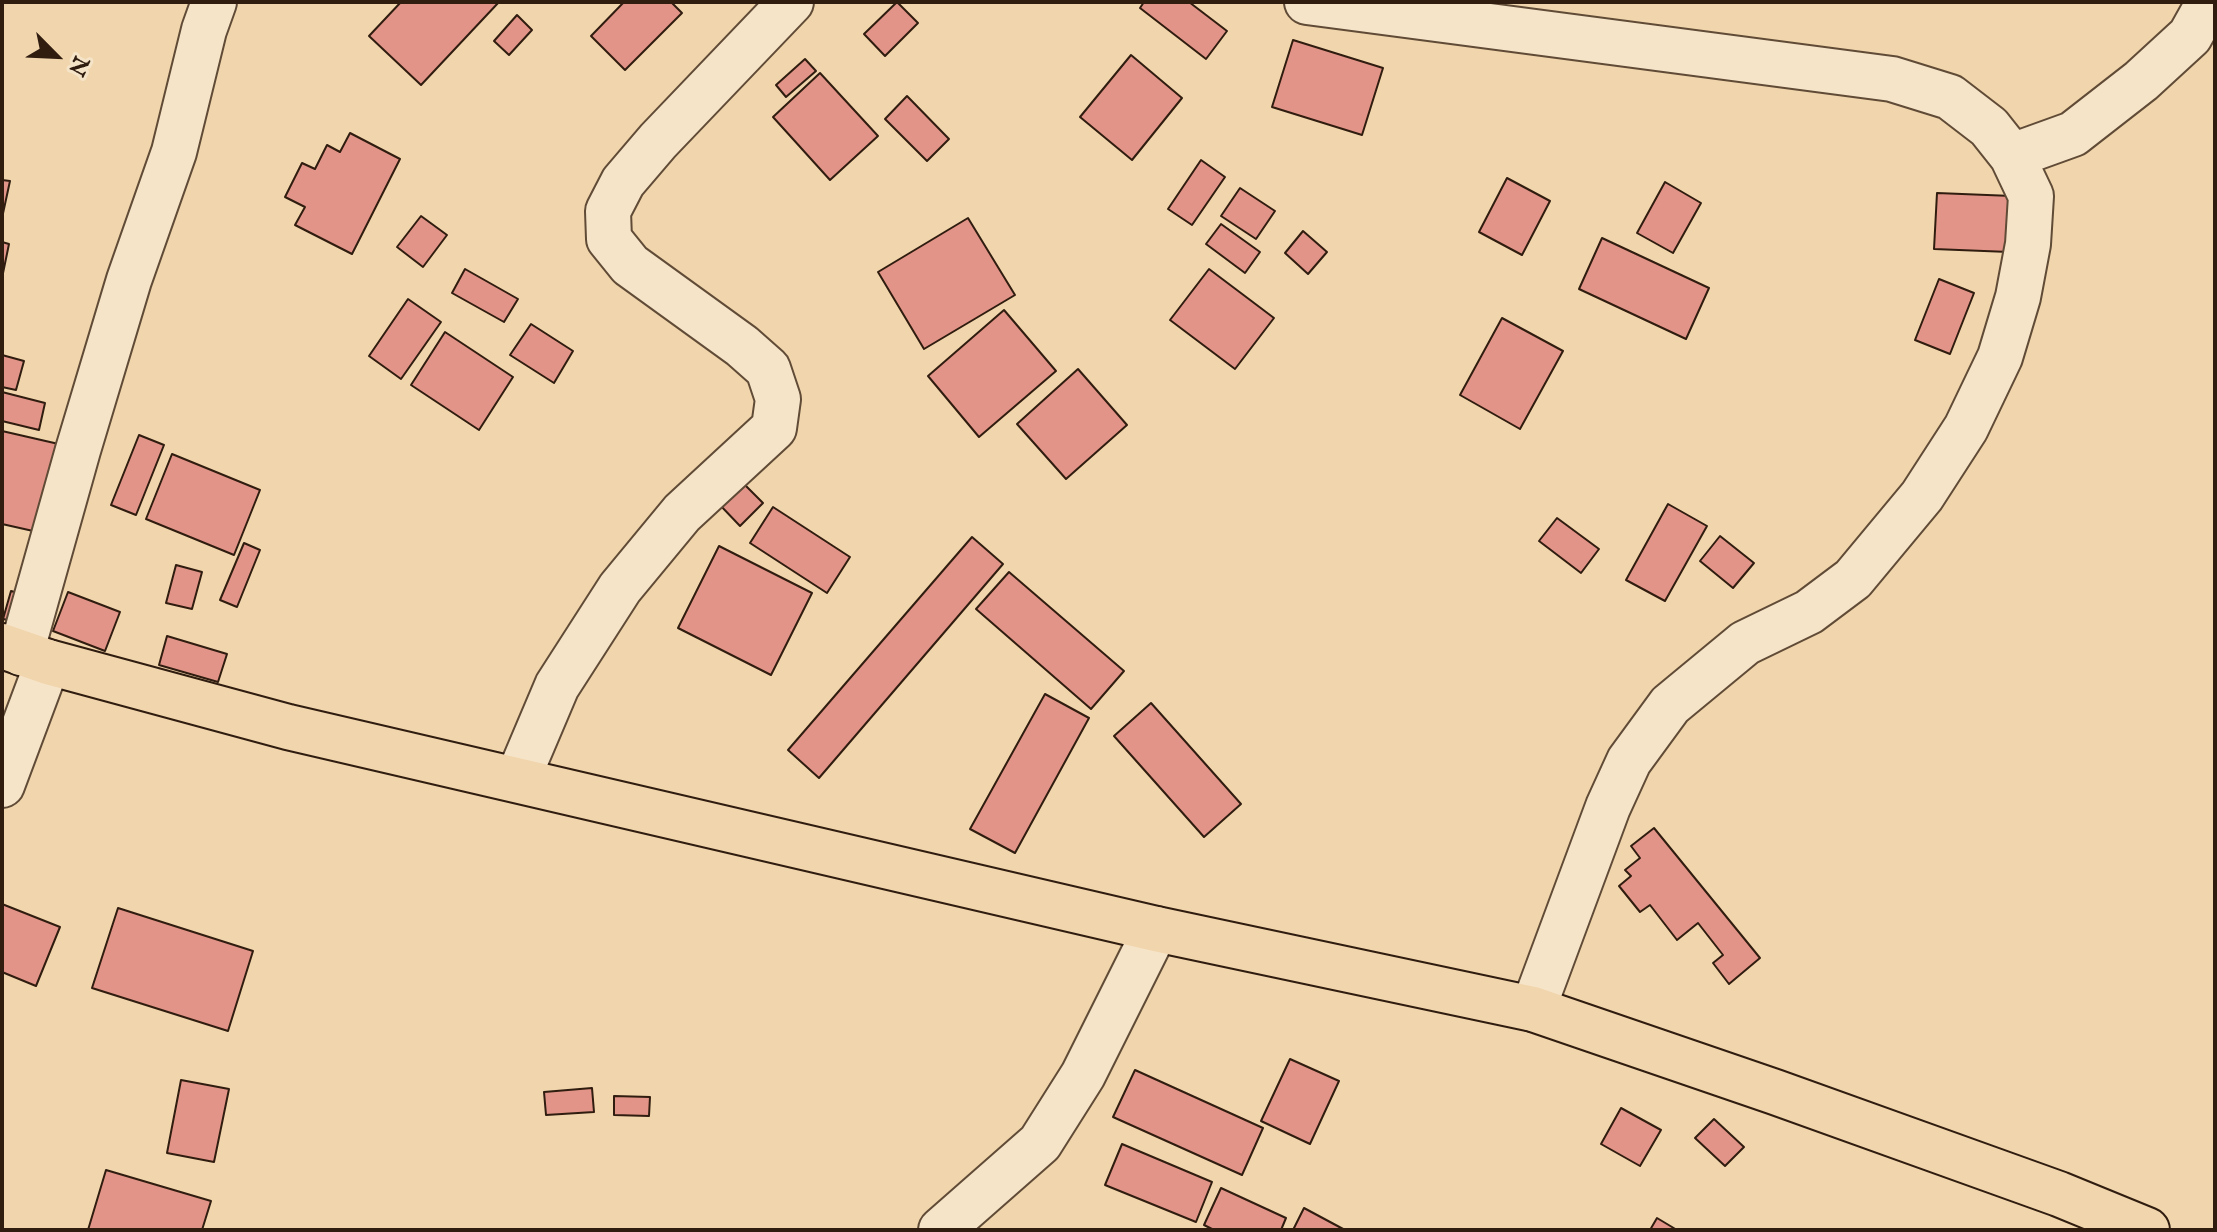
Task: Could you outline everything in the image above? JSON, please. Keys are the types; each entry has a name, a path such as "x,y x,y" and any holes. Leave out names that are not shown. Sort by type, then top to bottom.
{"main road":[{"path":"24,654 288,727 518,778 1156,929 1533,1009 1790,1097 2059,1194 2147,1230"}],"street":[{"path":"2,785 24,654 121,309 174,152 204,30 214,2"},
{"path":"518,778 557,686 620,588 682,513 774,428 778,399 768,369 742,346 630,265 609,239 608,211 623,182 658,141 791,2"},
{"path":"1307,2 1892,79 1950,97 1989,127 2012,156 2031,196 2028,244 2018,297 2000,357 1966,428 1922,496 1853,579 1809,612 1745,643 1670,705 1629,761 1608,807 1533,1009"},
{"path":"2012,156 2073,134 2141,81 2190,36 2209,2"},
{"path":"941,1230 1040,1143 1083,1075 1156,929"}],"building":[{"path":"401,2 499,2 421,85 369,36"},
{"path":"624,2 671,2 682,13 625,70 591,36"},
{"path":"897,2 918,23 885,56 864,34"},
{"path":"1144,2 1189,2 1227,31 1206,59 1140,8"},
{"path":"517,15 532,30 509,55 494,41"},
{"path":"1293,40 1383,68 1362,135 1272,107"},
{"path":"1131,55 1182,98 1132,160 1080,117"},
{"path":"805,59 816,71 786,97 776,85"},
{"path":"820,73 878,136 830,180 773,117"},
{"path":"907,96 949,139 927,161 885,119"},
{"path":"350,133 400,159 352,254 295,225 305,207 285,197 302,163 315,169 327,145 340,152"},
{"path":"1201,160 1225,177 1192,225 1168,209"},
{"path":"1507,178 1550,201 1522,255 1479,232"},
{"path":"2,180 10,181 2,218"},
{"path":"1665,182 1701,203 1673,253 1637,233"},
{"path":"1240,188 1275,211 1256,239 1221,216"},
{"path":"1937,193 2012,196 2009,252 1934,249"},
{"path":"421,216 447,235 423,267 397,247"},
{"path":"968,218 1015,295 924,349 878,272"},
{"path":"1221,224 1260,252 1245,273 1206,244"},
{"path":"1303,231 1327,252 1308,274 1285,253"},
{"path":"1602,238 1709,288 1686,339 1579,289"},
{"path":"2,242 9,244 2,278"},
{"path":"465,269 518,299 504,322 452,293"},
{"path":"1209,269 1274,318 1235,369 1170,320"},
{"path":"1939,279 1974,293 1950,354 1915,340"},
{"path":"408,299 441,322 401,379 369,356"},
{"path":"1004,310 1056,371 979,437 928,376"},
{"path":"1502,318 1563,351 1520,429 1460,395"},
{"path":"531,324 573,351 554,383 510,355"},
{"path":"445,332 513,377 479,430 411,385"},
{"path":"2,355 24,361 16,390 2,387"},
{"path":"1078,369 1127,425 1066,479 1017,424"},
{"path":"2,392 45,403 39,430 2,421"},
{"path":"2,431 63,445 42,533 2,524"},
{"path":"139,435 164,445 136,515 111,505"},
{"path":"172,454 260,490 234,555 146,519"},
{"path":"741,481 763,503 740,526 719,504"},
{"path":"1668,504 1707,526 1665,601 1626,580"},
{"path":"773,507 850,557 827,593 750,543"},
{"path":"1557,518 1599,549 1581,573 1539,541"},
{"path":"1720,536 1754,563 1733,588 1700,561"},
{"path":"972,537 1003,564 819,778 788,750"},
{"path":"244,543 260,550 237,607 220,600"},
{"path":"719,546 812,593 771,675 678,628"},
{"path":"176,565 202,572 192,609 166,603"},
{"path":"1009,572 1124,671 1091,709 976,609"},
{"path":"11,591 29,596 21,623 3,619"},
{"path":"68,592 120,612 105,651 53,631"},
{"path":"167,636 227,654 218,682 159,665"},
{"path":"1045,694 1089,718 1015,853 970,829"},
{"path":"1151,703 1241,804 1204,837 1114,736"},
{"path":"1654,828 1760,958 1729,984 1713,963 1723,955 1698,923 1677,940 1650,905 1640,912 1619,886 1631,876 1625,870 1640,858 1631,846"},
{"path":"2,904 60,927 36,986 2,972"},
{"path":"118,908 253,951 228,1031 92,988"},
{"path":"1290,1059 1339,1081 1310,1144 1261,1121"},
{"path":"1135,1070 1263,1128 1242,1175 1113,1117"},
{"path":"181,1080 229,1089 214,1162 167,1153"},
{"path":"592,1088 594,1112 546,1115 544,1092"},
{"path":"614,1096 650,1097 649,1116 614,1115"},
{"path":"1621,1108 1661,1130 1640,1166 1601,1144"},
{"path":"1714,1119 1744,1147 1725,1166 1695,1138"},
{"path":"1122,1144 1212,1182 1196,1222 1105,1185"},
{"path":"106,1170 211,1201 202,1230 88,1230"},
{"path":"1221,1188 1286,1218 1281,1230 1214,1230 1204,1225"},
{"path":"1304,1208 1345,1230 1293,1230"},
{"path":"1657,1218 1677,1230 1650,1230"}]}
